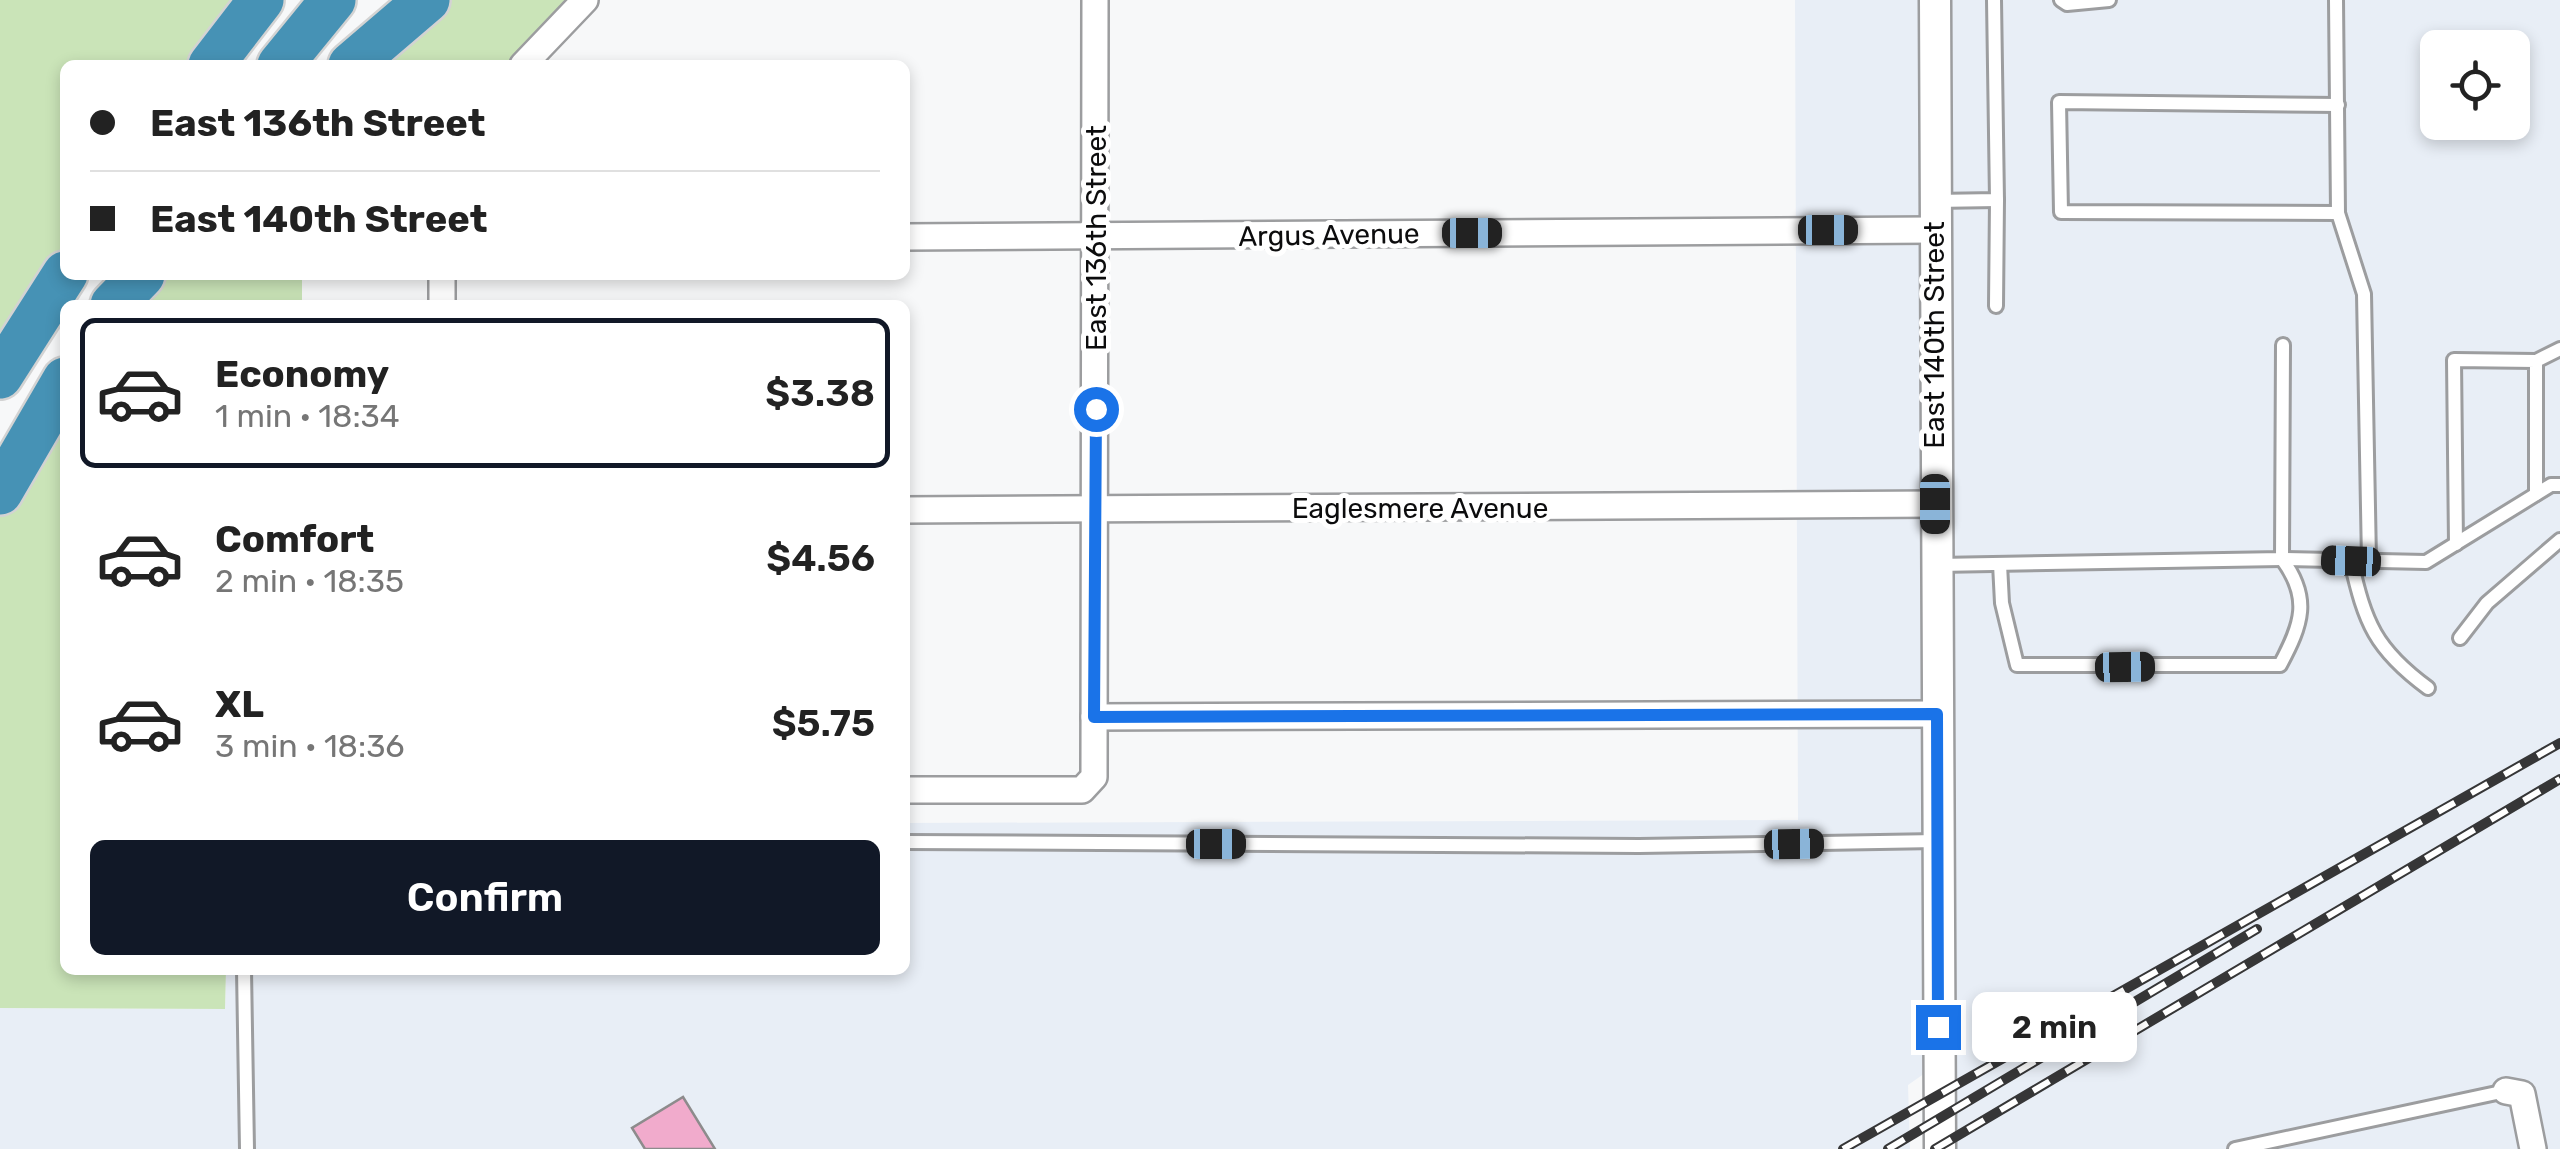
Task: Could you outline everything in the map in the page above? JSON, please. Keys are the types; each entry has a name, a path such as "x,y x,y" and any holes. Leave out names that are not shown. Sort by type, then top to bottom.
{"highway":[{"path":"215,60 261,0"},
{"path":"284,60 333,0"},
{"path":"357,60 427,0"},
{"path":"0,376 61,280"},
{"path":"117,300 137,280"},
{"path":"0,492 60,389"}],"street":[{"path":"528,60 584,0"},
{"name":"East 136th Street","path":"910,790 1082,790 1094,777 1096,0"},
{"name":"East 140th Street","path":"1935,0 1940,1149"},
{"name":"Argus Avenue","path":"910,236 1096,236 1933,215"},
{"name":"Eaglesmere Avenue","path":"910,510 1935,504"},
{"path":"1094,717 1937,714"},
{"path":"2506,1092 2522,1094 2533,1149"}],"lane":[{"path":"1994,0 1996,306"},
{"path":"2061,0 2067,4 2109,0"},
{"path":"2336,0 2338,213 2364,294 2369,561"},
{"path":"2338,104 2060,102 2061,212 2338,213"},
{"path":"1933,215 1997,200"},
{"path":"2000,564 2002,603 2017,665 2280,665 2299,628 2300,613 2300,583 2282,559 2283,345"},
{"path":"2456,544 2454,360 2536,362 2560,348"},
{"path":"2536,362 2536,494"},
{"path":"1936,565 2282,559 2426,562 2536,494 2560,485"},
{"path":"2460,638 2487,603 2560,540"},
{"path":"2351,561 2372,636 2395,664 2428,688"},
{"path":"910,842 1639,846 1937,842"},
{"path":"244,975 247,1149"},
{"path":"2235,1149 2506,1092"}],"shaded area":[{"path":"1795,0 1934,0 1938,1064 1908,1085 1910,1149 0,1149 0,1008 225,1009 226,975 910,975 910,823 1798,820"},
{"path":"1938,0 2560,0 2560,1149 1955,1149"}],"green space":[{"path":"0,0 261,0 215,60 60,60 61,280 0,376"},
{"path":"427,0 585,0 528,60 357,60"},
{"path":"137,280 302,280 302,300 118,300"},
{"path":"60,389 60,975 226,975 225,1009 0,1008 0,492"}],"building":[{"path":"683,1097 715,1149 645,1149 632,1128"}],"railway":[{"path":"1843,1149 2560,743"},
{"path":"1935,1149 2560,779"},
{"path":"1888,1149 2257,929"}],"route":[{"path":"1096,409 1094,717 1937,714 1938,1027"}]}
